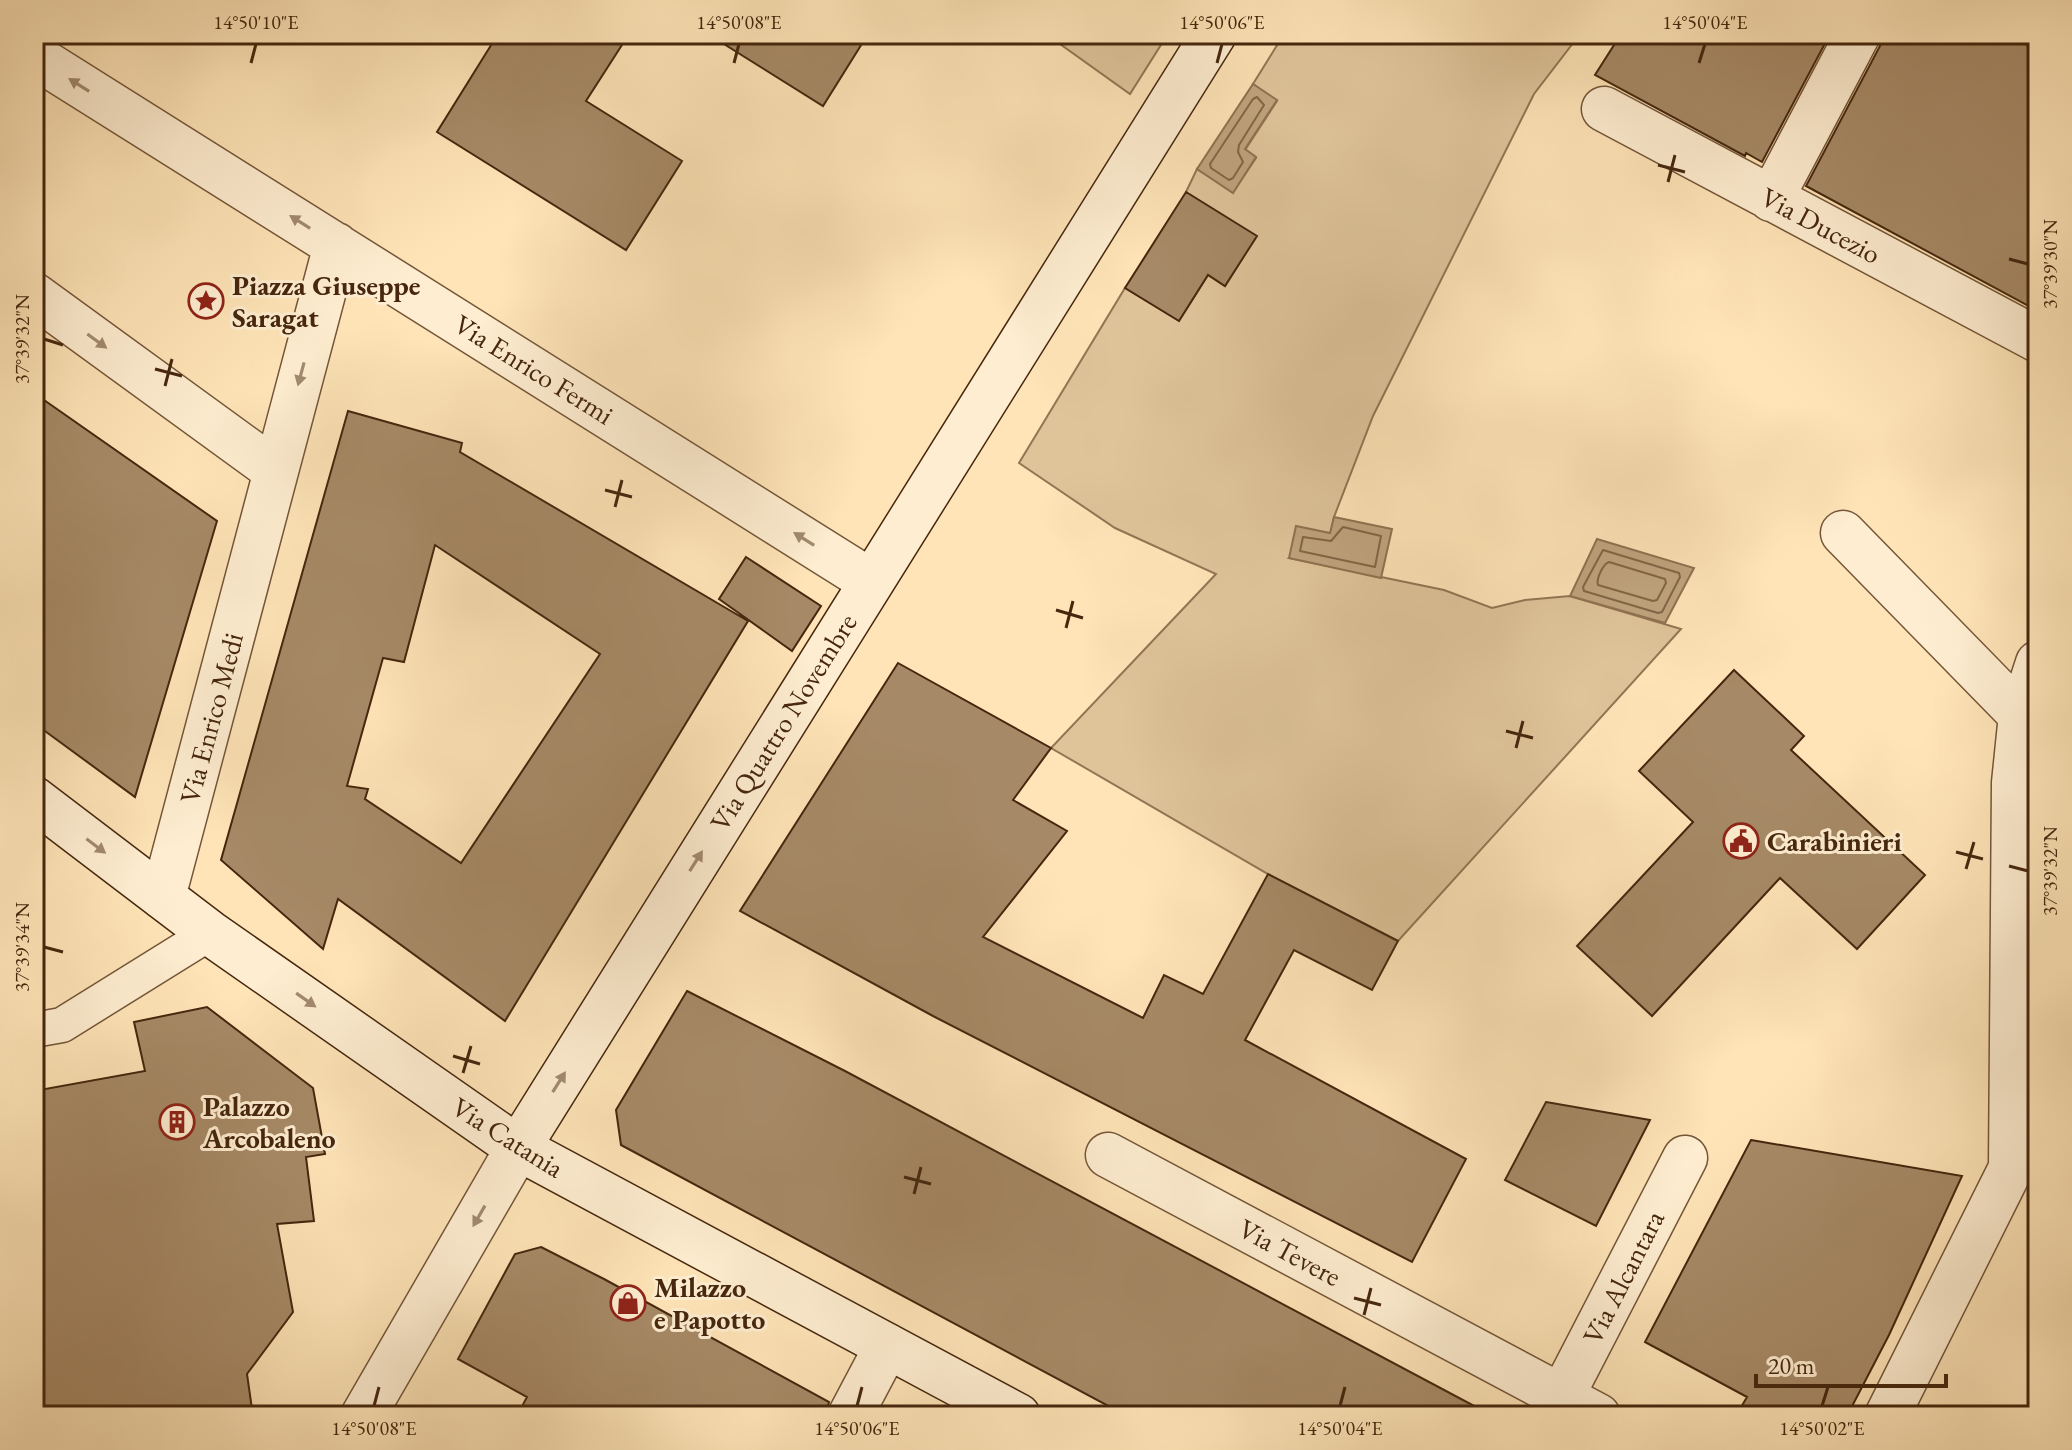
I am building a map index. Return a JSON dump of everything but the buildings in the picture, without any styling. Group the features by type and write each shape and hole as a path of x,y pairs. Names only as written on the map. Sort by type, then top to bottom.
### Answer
{"street":[{"name":"Via Quattro Novembre","path":"363,1416 518,1148 1214,34"},
{"path":"1771,199 1858,34"},
{"name":"Via Enrico Fermi","path":"35,59 870,581"},
{"name":"Via Ducezio","path":"1604,109 2038,340"},
{"name":"Via Enrico Medi","path":"163,897 336,245"},
{"path":"34,295 276,471"},
{"path":"1843,533 2021,715"},
{"path":"1887,1416 2011,1168 2014,783 2021,715 2038,663"},
{"name":"Via Catania","path":"34,799 210,933 518,1148 1018,1416"},
{"name":"Via Tevere","path":"1108,1155 1580,1406"},
{"name":"Via Alcantara","path":"1580,1406 1685,1158"},
{"path":"850,1416 887,1346"}],"lane":[{"path":"34,1030 62,1025 210,933"}],"shaded area":[{"path":"1046,34 1155,34 1164,40 1130,94"},
{"path":"1284,34 1580,34 1534,94 1373,416 1334,517 1331,533 1289,558 1444,590 1492,608 1525,600 1570,596 1681,629 1398,941 1268,874 1051,748 1216,574 1115,528 1019,463 1125,288 1179,321 1208,275 1225,286 1256,236 1186,192 1197,169 1233,192 1256,158 1245,150 1277,101 1253,84"}],"water":[{"path":"1253,84 1277,100 1245,149 1256,157 1233,193 1197,169"},
{"path":"1334,517 1392,529 1381,578 1289,558 1296,526 1330,533"},
{"path":"1597,539 1694,568 1665,623 1570,596"}],"place":[{"name":"Piazza Giuseppe Saragat","path":"206,301"},
{"name":"Carabinieri","path":"1741,841"},
{"name":"Palazzo Arcobaleno","path":"177,1122"},
{"name":"Milazzo e Papotto","path":"628,1303"}]}
